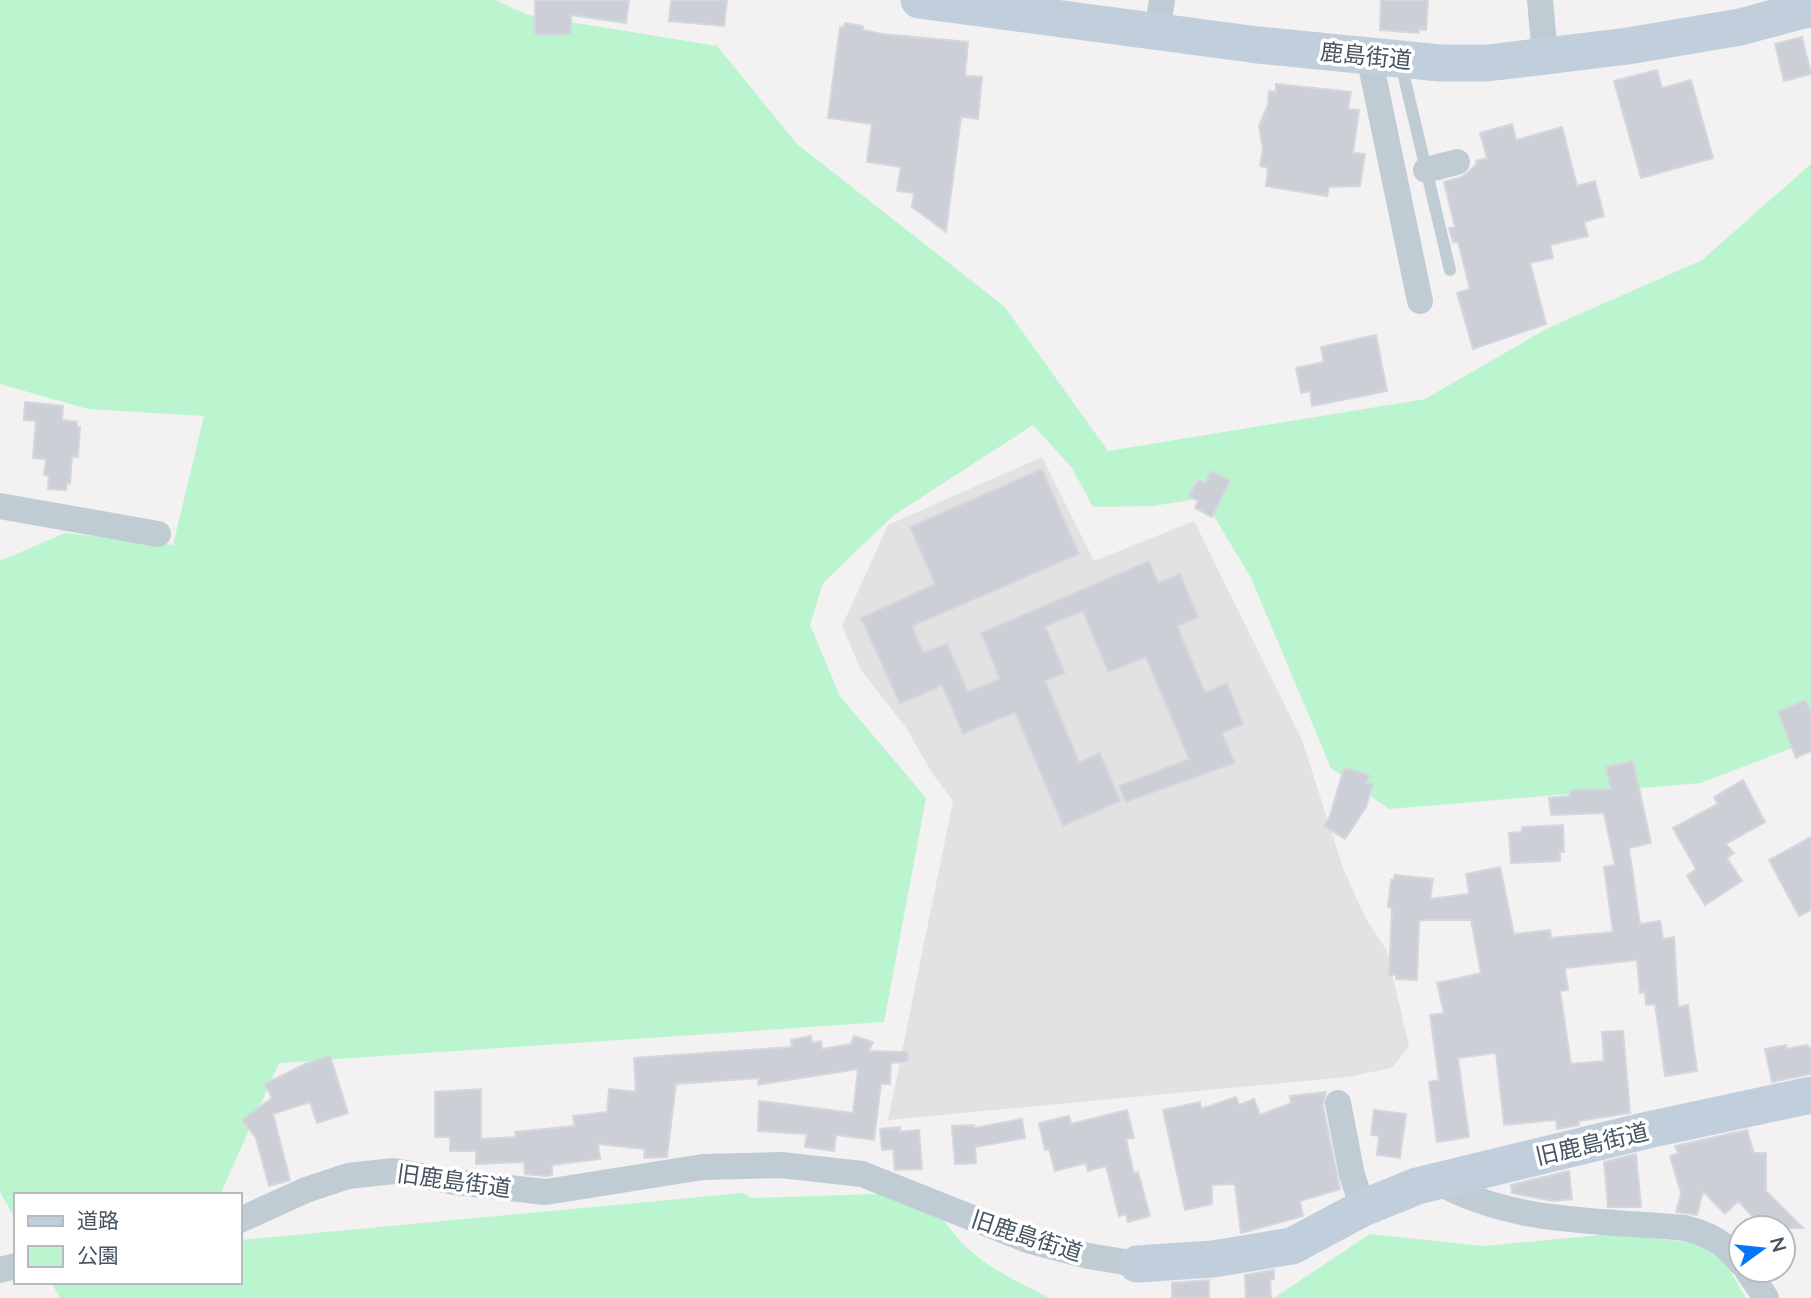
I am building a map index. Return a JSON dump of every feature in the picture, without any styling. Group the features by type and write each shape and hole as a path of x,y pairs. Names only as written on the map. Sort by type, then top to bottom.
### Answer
{"street":[{"name":"鹿島街道","path":"919,0 1160,15 1385,58 1487,62 1628,46 1740,27 1811,8"},
{"path":"1541,0 1545,55"},
{"path":"1385,58 1420,301"},
{"path":"1426,170 1465,162"},
{"path":"0,506 158,534"},
{"name":"旧鹿島街道","path":"242,1219 306,1190 338,1179 394,1171 455,1182 547,1192 704,1167 781,1165 862,1174 1030,1241 1088,1256 1136,1264 1213,1259 1292,1246 1363,1208 1436,1181 1647,1130 1811,1096"},
{"path":"1338,1103 1352,1175 1363,1208"},
{"path":"1436,1181 1468,1199 1540,1216 1685,1228 1716,1237 1727,1248"}],"lane":[{"path":"1385,58 1426,170 1450,270"}],"shaded area":[{"path":"1042,457 1094,561 1194,521 1302,740 1343,868 1365,917 1387,951 1409,1046 1392,1068 1347,1077 888,1120 953,801 932,773 907,729 861,670 842,626 888,525"}],"green space":[{"path":"0,0 495,0 528,15 717,46 797,144 1005,307 1108,451 1425,399 1548,328 1702,260 1811,164 1811,732 1794,747 1701,783 1389,809 1331,768 1251,578 1203,498 1153,506 1093,507 1072,468 1033,425 894,515 823,583 810,625 840,696 926,798 884,1022 279,1063 221,1193 14,1193 14,1216 0,1192 0,561 65,533 173,545 204,416 88,409 0,384"},
{"path":"743,1193 752,1198 877,1194 935,1207 959,1240 984,1262 1049,1298 60,1298 52,1284 242,1284 242,1240"},
{"path":"1370,1234 1483,1246 1611,1234 1715,1245 1727,1266 1727,1284 1738,1284 1746,1298 1274,1298"}],"building":[{"path":"535,0 629,0 626,23 571,15 571,34 535,34"},
{"path":"671,0 727,0 724,26 669,21"},
{"path":"1381,0 1428,0 1426,30 1419,29 1419,33 1380,30"},
{"path":"845,23 863,26 863,30 882,34 968,42 965,76 982,77 978,119 961,117 946,232 912,207 914,193 897,191 901,167 867,162 872,124 828,118 840,27 844,27"},
{"path":"1802,37 1811,74 1784,81 1775,44"},
{"path":"1657,70 1662,88 1691,80 1713,158 1641,178 1614,81"},
{"path":"1276,84 1351,92 1348,109 1359,110 1353,153 1365,154 1360,186 1329,187 1327,196 1266,186 1268,168 1260,166 1263,149 1259,126 1268,105 1269,91 1276,92"},
{"path":"1512,124 1516,140 1562,127 1577,186 1595,181 1604,216 1584,222 1588,236 1550,245 1553,258 1530,263 1546,324 1473,349 1457,293 1470,289 1458,242 1453,242 1449,228 1455,227 1444,182 1462,177 1477,164 1476,161 1487,158 1480,133"},
{"path":"1376,335 1387,391 1312,406 1310,391 1301,393 1296,368 1324,362 1321,347"},
{"path":"25,402 63,406 62,420 77,422 77,427 80,427 78,457 72,456 70,484 67,483 66,490 48,489 49,476 44,475 46,459 33,458 36,421 24,420"},
{"path":"1042,469 1079,554 912,626 923,653 947,644 968,692 1000,679 981,633 1149,561 1158,583 1180,574 1198,617 1177,626 1205,693 1227,683 1243,724 1222,733 1235,763 1126,802 1119,786 1189,759 1146,657 1108,672 1083,611 1045,626 1065,673 1045,681 1079,762 1100,753 1120,801 1063,826 1015,712 963,734 942,685 900,704 861,618 935,584 910,527"},
{"path":"1211,471 1230,481 1212,517 1195,508 1198,501 1189,496 1198,480 1205,484"},
{"path":"1805,700 1811,712 1811,751 1796,758 1778,712"},
{"path":"1633,761 1651,843 1629,848 1640,924 1660,921 1663,939 1674,937 1678,1007 1688,1005 1697,1071 1665,1076 1655,1004 1646,1005 1645,992 1640,993 1637,960 1565,968 1568,990 1560,991 1571,1064 1604,1061 1602,1032 1623,1031 1630,1113 1578,1121 1579,1125 1557,1129 1556,1120 1504,1125 1496,1053 1458,1058 1469,1137 1437,1142 1429,1082 1439,1080 1430,1015 1444,1013 1437,983 1481,973 1471,920 1426,920 1419,921 1417,980 1396,979 1396,975 1389,975 1392,908 1388,907 1391,880 1394,880 1395,875 1433,879 1430,899 1469,894 1466,874 1500,867 1514,934 1550,930 1551,938 1613,932 1604,867 1615,865 1604,813 1551,815 1549,798 1570,796 1570,790 1611,789 1606,767"},
{"path":"1344,768 1369,775 1366,783 1373,784 1366,807 1345,839 1324,826 1330,816"},
{"path":"1743,780 1765,822 1726,844 1734,853 1727,858 1742,881 1705,905 1687,876 1696,869 1673,828 1718,804 1714,797"},
{"path":"1563,825 1564,852 1560,852 1560,861 1511,863 1509,833 1522,832 1522,827"},
{"path":"1811,837 1811,910 1799,916 1769,860"},
{"path":"811,1036 812,1043 821,1041 822,1049 851,1044 854,1036 873,1042 869,1051 907,1052 908,1061 891,1063 890,1084 881,1084 874,1140 836,1135 834,1151 805,1147 807,1134 758,1131 759,1101 853,1113 858,1069 758,1085 759,1078 676,1084 667,1157 644,1158 645,1149 598,1144 600,1159 552,1165 552,1175 546,1176 525,1174 524,1162 476,1164 476,1151 450,1151 450,1137 435,1137 435,1092 481,1089 481,1139 516,1137 515,1132 575,1126 573,1116 607,1112 609,1089 636,1092 634,1058 792,1047 791,1040"},
{"path":"1786,1045 1787,1049 1807,1045 1811,1050 1811,1074 1772,1082 1765,1049"},
{"path":"330,1056 348,1113 317,1123 310,1102 273,1114 290,1180 269,1186 256,1138 242,1120 272,1098 265,1084 305,1064"},
{"path":"1326,1092 1323,1106 1340,1189 1300,1201 1303,1216 1241,1233 1235,1184 1212,1185 1212,1204 1185,1210 1163,1110 1200,1102 1201,1109 1236,1097 1239,1105 1254,1099 1260,1115 1291,1103 1290,1096"},
{"path":"1127,1110 1134,1138 1126,1139 1134,1174 1138,1172 1150,1216 1128,1222 1126,1214 1119,1216 1106,1166 1088,1171 1086,1163 1055,1171 1049,1149 1045,1150 1039,1123 1069,1116 1071,1124"},
{"path":"1374,1110 1406,1114 1400,1158 1377,1155 1379,1136 1371,1135"},
{"path":"1022,1119 1025,1138 975,1147 976,1163 955,1164 952,1126 974,1125 974,1128"},
{"path":"900,1127 900,1132 919,1130 922,1169 895,1170 893,1149 882,1150 880,1129"},
{"path":"1747,1130 1754,1153 1766,1153 1766,1191 1789,1214 1751,1214 1738,1201 1725,1214 1703,1191 1697,1215 1676,1212 1681,1193 1670,1156 1678,1153 1675,1146"},
{"path":"1636,1154 1641,1207 1608,1207 1604,1162"},
{"path":"1569,1171 1572,1199 1553,1201 1512,1193 1511,1185"},
{"path":"1274,1270 1274,1279 1270,1279 1271,1298 1246,1298 1245,1275"},
{"path":"1209,1280 1209,1298 1172,1298 1172,1283"}]}
